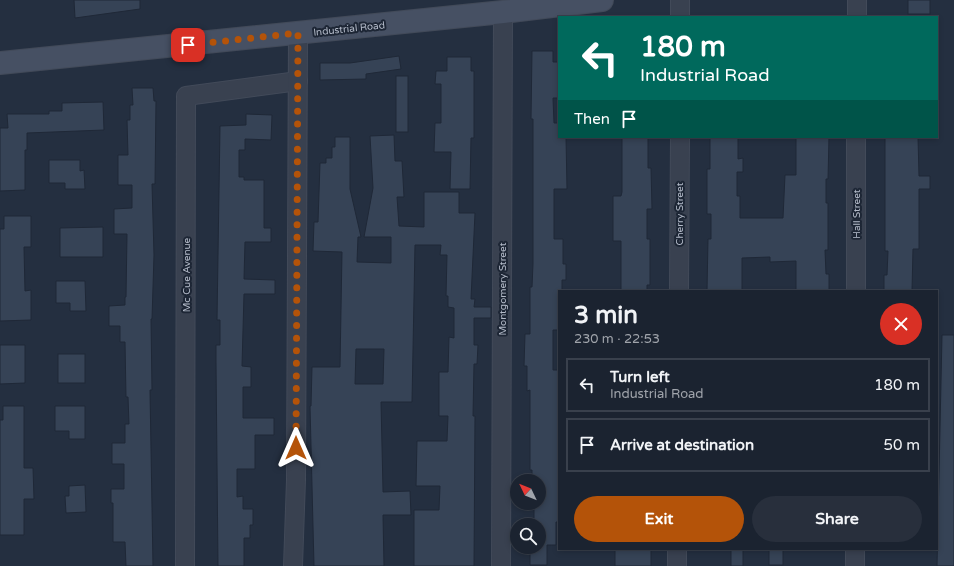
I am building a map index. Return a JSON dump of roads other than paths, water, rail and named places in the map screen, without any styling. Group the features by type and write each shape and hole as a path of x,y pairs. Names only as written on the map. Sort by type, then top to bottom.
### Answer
{"main road":[{"name":"Industrial Road","path":"0,63 503,12 529,4 602,0"}],"street":[{"path":"680,0 680,16"},
{"path":"856,16 857,0"},
{"name":"Montgomery Street","path":"501,566 503,12"},
{"path":"293,566 296,480 298,33"},
{"name":"Mc Cue Avenue","path":"185,566 186,96 298,81"},
{"name":"Cherry Street","path":"679,290 680,138"},
{"name":"Hall Street","path":"856,138 856,290"},
{"path":"677,550 677,566"},
{"path":"854,566 855,550"}]}
